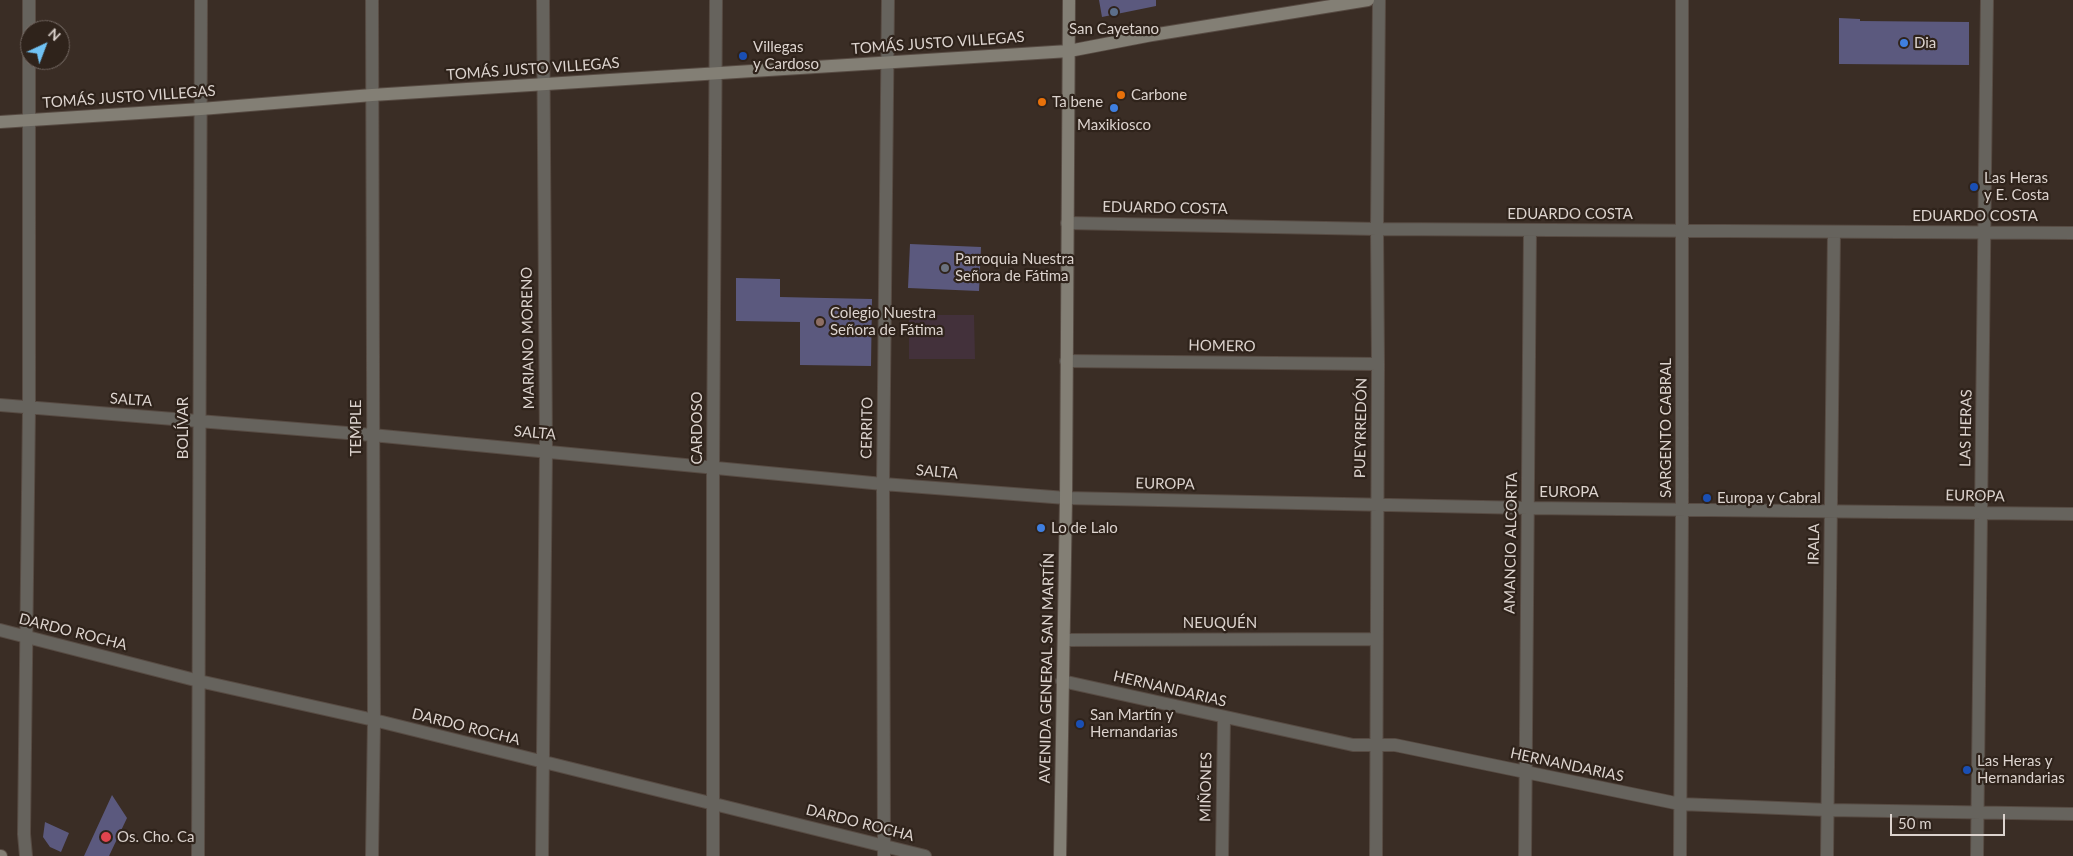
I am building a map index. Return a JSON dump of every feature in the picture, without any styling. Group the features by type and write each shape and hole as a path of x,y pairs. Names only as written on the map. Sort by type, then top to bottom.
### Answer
{"main road":[{"name":"AVENIDA GENERAL SAN MARTÍN","path":"1060,856 1066,498 1070,0"},
{"name":"TOMÁS JUSTO VILLEGAS","path":"0,122 201,109 372,95 1069,51 1152,35 1368,0"}],"street":[{"path":"26,856 24,834 29,408 28,120 30,0"},
{"name":"BOLÍVAR","path":"198,856 201,0"},
{"name":"TEMPLE","path":"372,0 374,720 372,856"},
{"name":"MARIANO MORENO","path":"542,0 546,450 542,856"},
{"name":"CARDOSO","path":"713,856 716,0"},
{"name":"CERRITO","path":"884,851 883,484 888,0"},
{"name":"PUEYRREDÓN","path":"1376,856 1377,229 1380,0"},
{"name":"SARGENTO CABRAL","path":"1680,856 1682,0"},
{"name":"LAS HERAS","path":"1977,856 1987,0"},
{"name":"EDUARDO COSTA","path":"1067,223 1377,229 2073,233"},
{"name":"AMANCIO ALCORTA","path":"1525,856 1530,230"},
{"name":"IRALA","path":"1827,856 1834,232"},
{"name":"HOMERO","path":"1066,361 1378,364"},
{"name":"SALTA","path":"0,405 546,450 883,484 1066,498"},
{"name":"EUROPA","path":"1066,498 1528,508 2073,514"},
{"name":"DARDO ROCHA","path":"0,630 199,681 374,720 714,805 884,851 925,856"},
{"name":"NEUQUÉN","path":"1064,640 1376,639"},
{"name":"HERNANDARIAS","path":"1062,681 1353,745 1395,746 1680,804 1828,810 2073,814"},
{"name":"MIÑONES","path":"1222,856 1224,718"}],"shaded area":[{"path":"909,315 974,315 975,359 909,359"}],"building":[{"name":"San Cayetano","path":"1099,0 1156,0 1156,6 1102,17"},
{"name":"Dia","path":"1839,18 1860,19 1860,21 1969,22 1969,65 1839,64"},
{"name":"Parroquia Nuestra Señora de Fátima","path":"910,244 981,247 979,291 908,288"},
{"name":"Colegio Nuestra Señora de Fátima","path":"736,278 780,279 780,297 872,299 871,366 800,365 800,322 736,321"},
{"name":"Os. Cho. Ca","path":"112,795 127,818 109,856 84,856"},
{"path":"45,822 69,833 61,852 50,847 43,837"}],"place":[{"name":"San Cayetano","path":"1114,12"},
{"name":"Dia","path":"1904,43"},
{"name":"Villegas y Cardoso","path":"743,56"},
{"name":"Carbone","path":"1121,95"},
{"name":"Ta bene","path":"1042,102"},
{"name":"Maxikiosco","path":"1114,108"},
{"name":"Las Heras y E. Costa","path":"1974,187"},
{"name":"Parroquia Nuestra Señora de Fátima","path":"945,268"},
{"name":"Colegio Nuestra Señora de Fátima","path":"820,322"},
{"name":"Europa y Cabral","path":"1707,498"},
{"name":"Lo de Lalo","path":"1041,528"},
{"name":"San Martín y Hernandarias","path":"1080,724"},
{"name":"Las Heras y Hernandarias","path":"1967,770"},
{"name":"Os. Cho. Ca","path":"106,837"}]}
